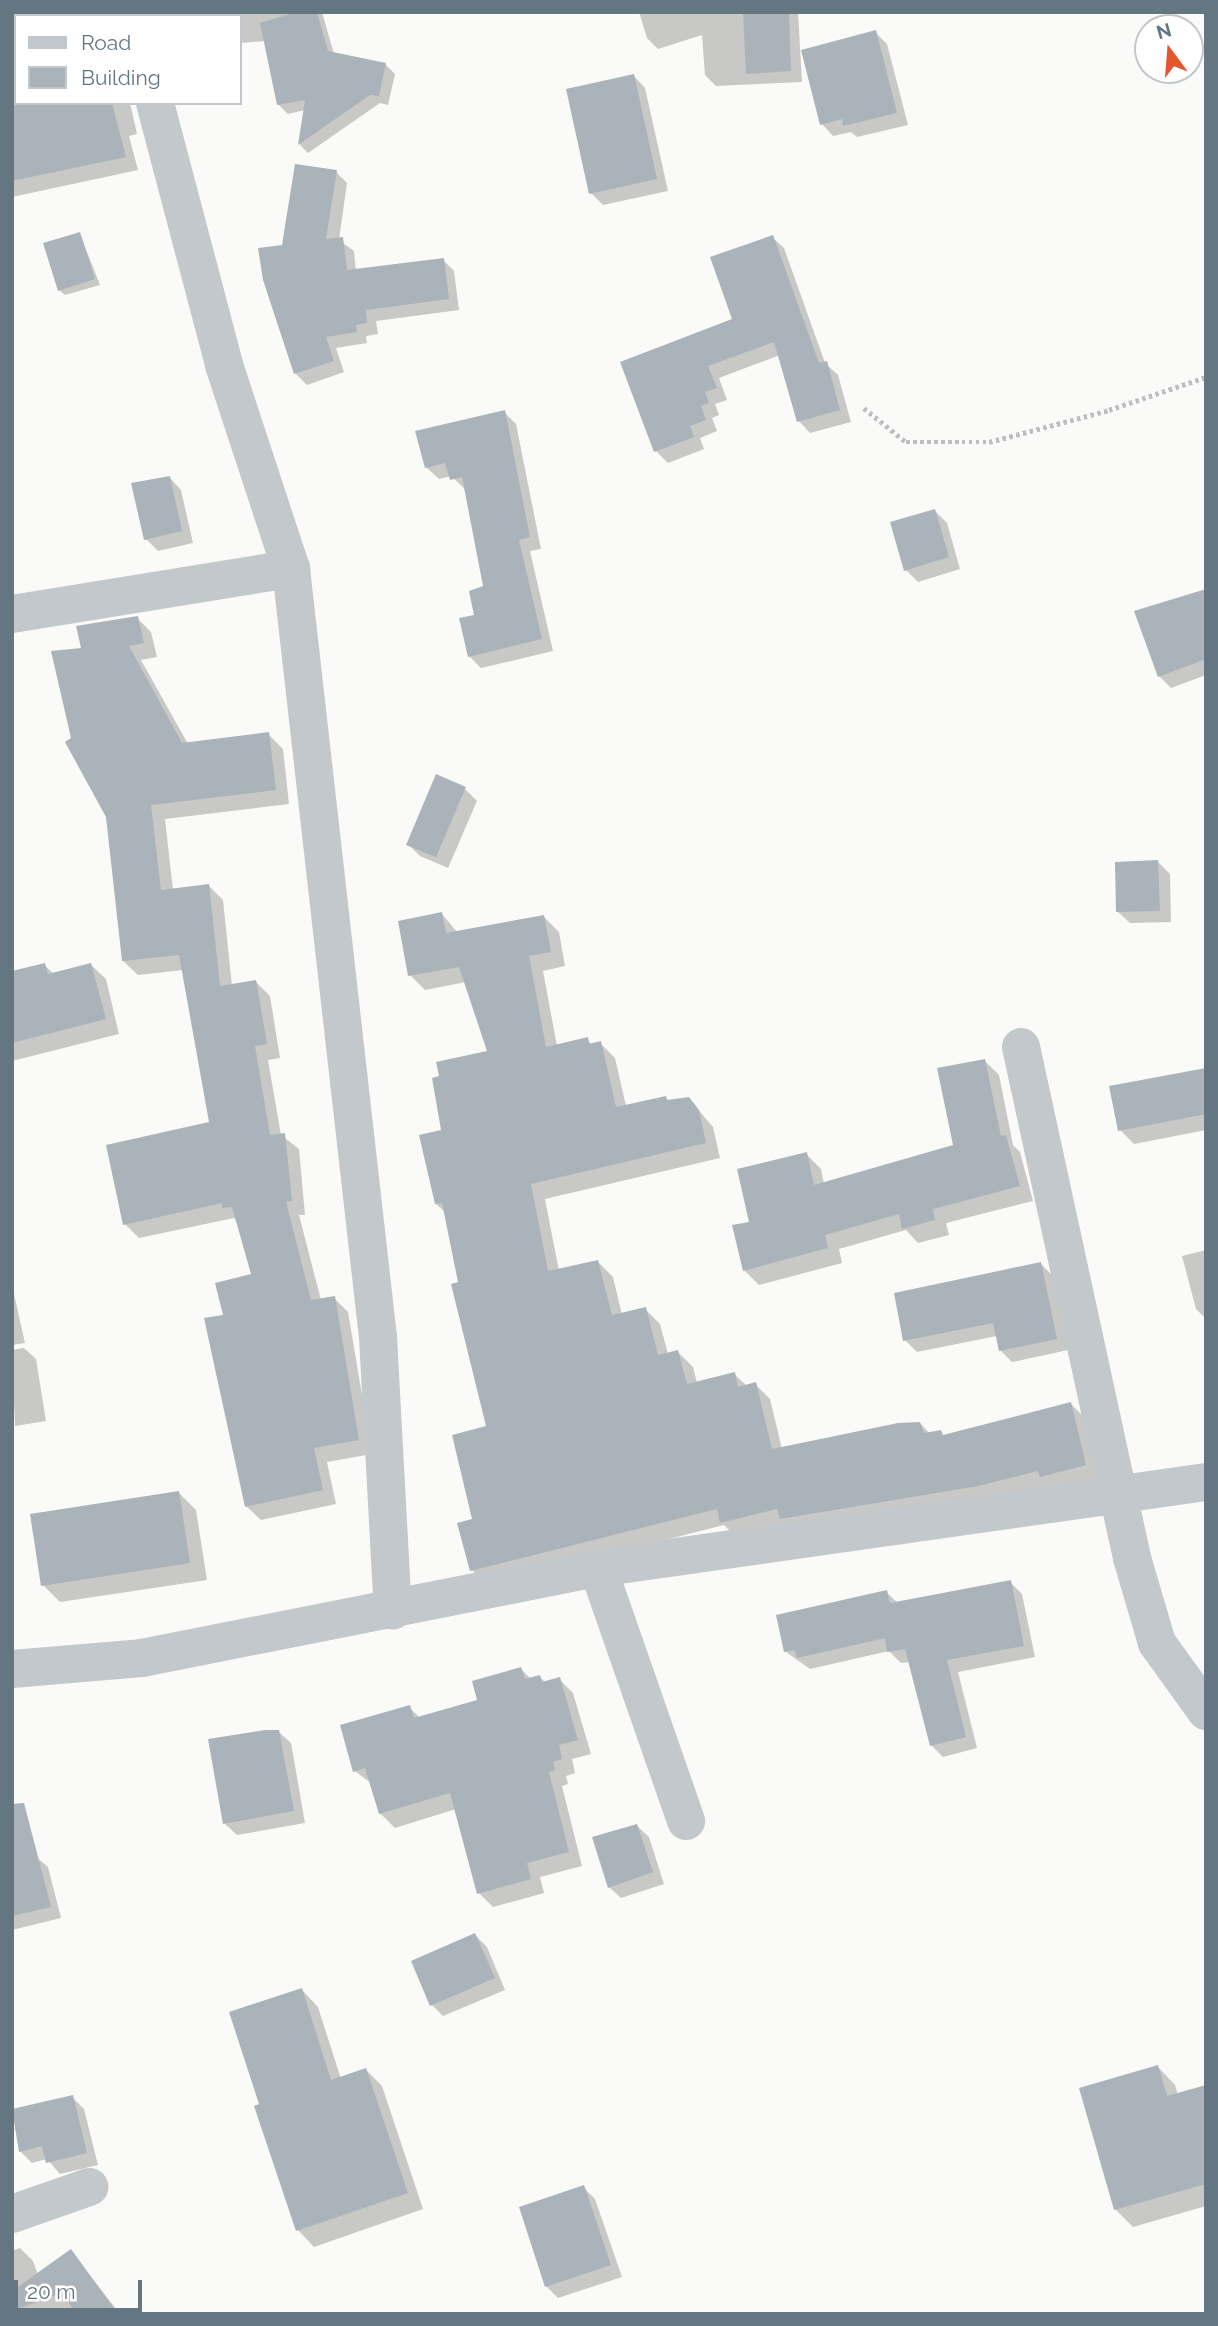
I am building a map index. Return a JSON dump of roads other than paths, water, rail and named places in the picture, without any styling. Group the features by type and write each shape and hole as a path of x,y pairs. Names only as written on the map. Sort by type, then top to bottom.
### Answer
{"street":[{"path":"156,105 224,365 291,569 378,1337 393,1611"},
{"path":"12,614 291,569"},
{"path":"1021,1047 1122,1496 1132,1559 1157,1643 1206,1711"},
{"path":"12,1669 142,1658 393,1611 598,1568 1206,1482"},
{"path":"598,1568 687,1821"},
{"path":"12,2214 89,2187"}]}
